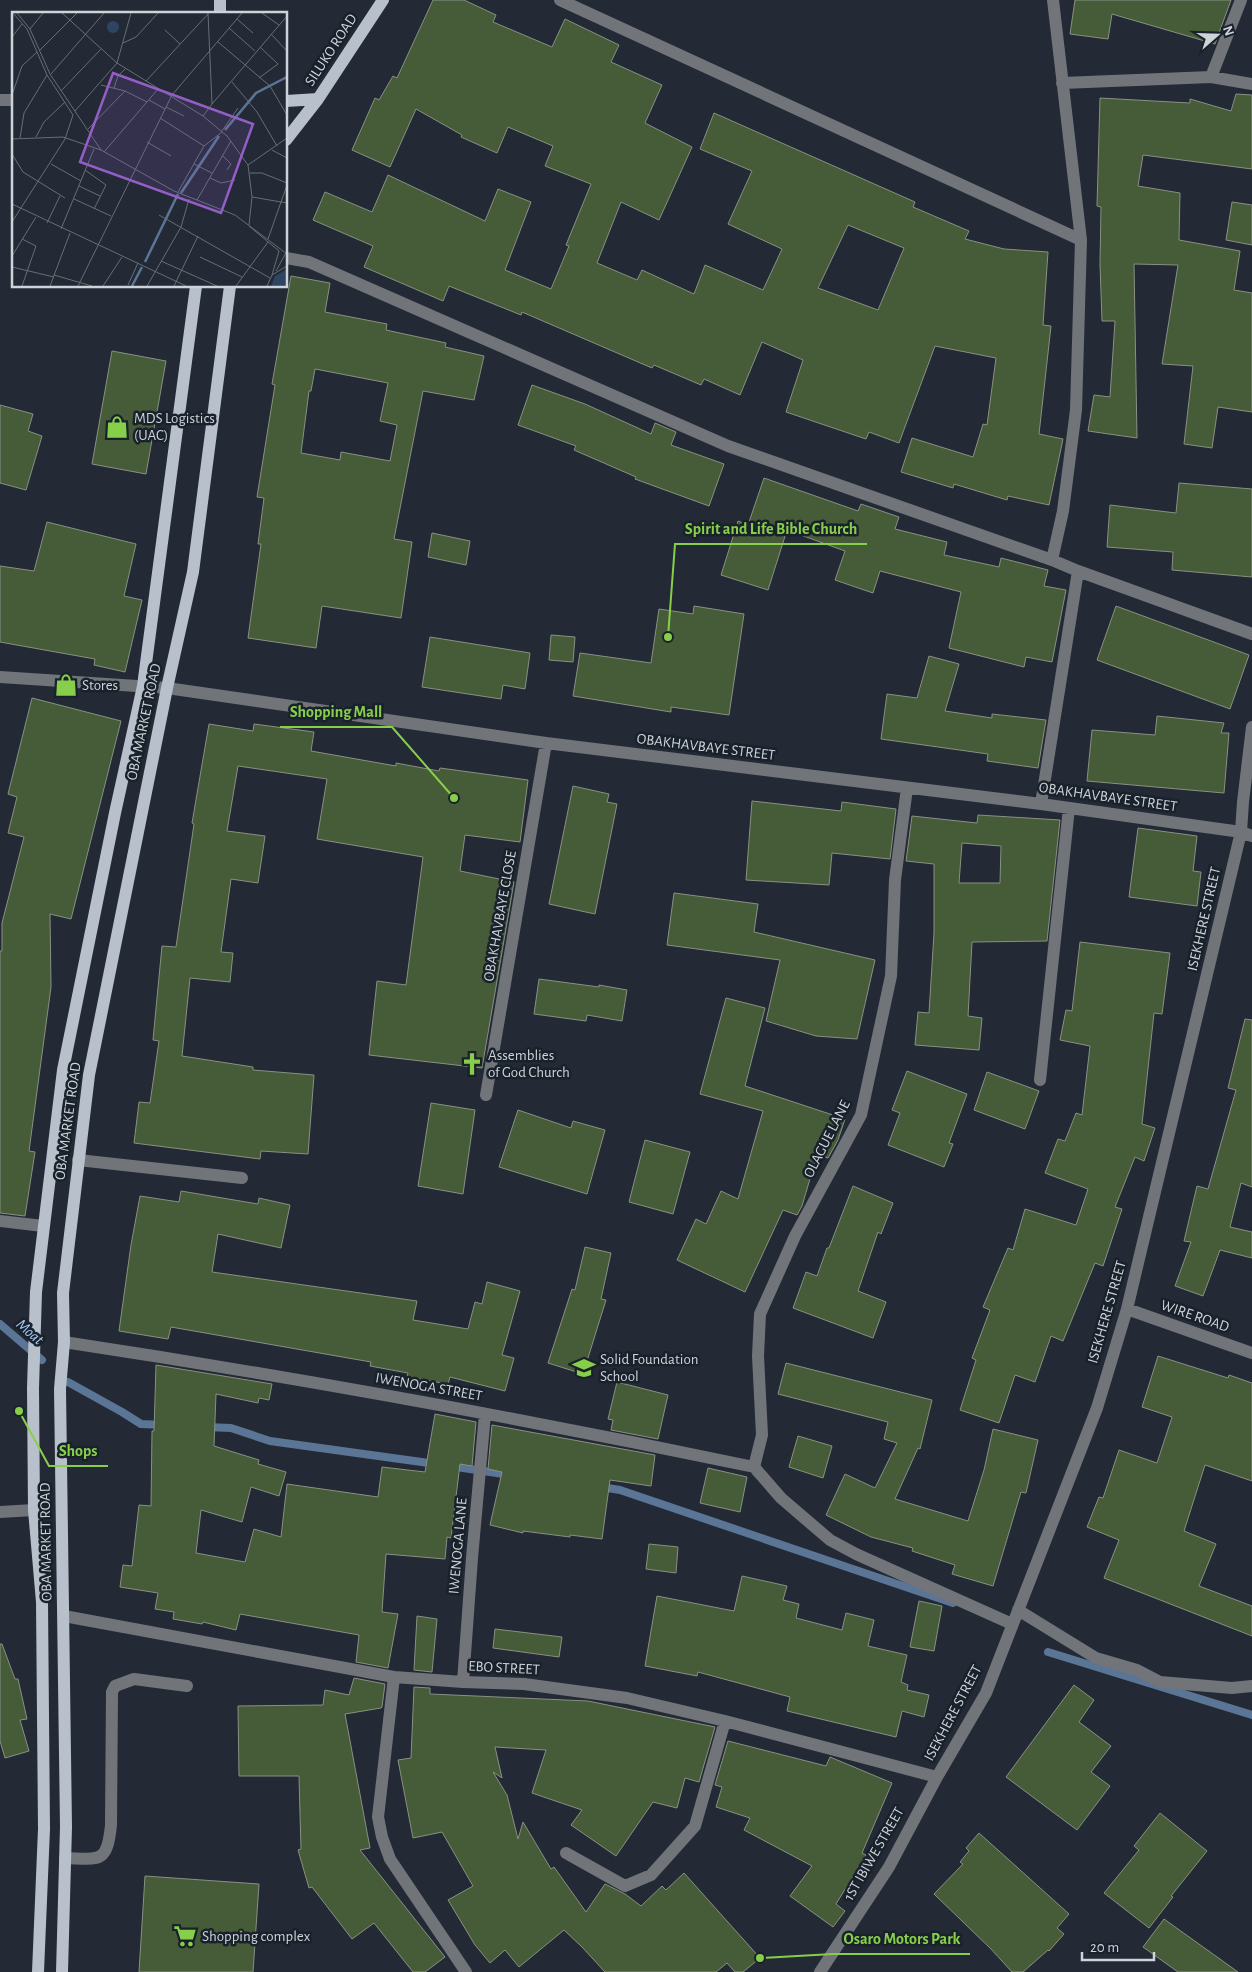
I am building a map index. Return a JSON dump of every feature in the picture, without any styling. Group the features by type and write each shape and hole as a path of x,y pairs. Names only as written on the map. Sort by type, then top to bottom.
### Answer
{"main road":[{"name":"SILUKO ROAD","path":"288,137 318,99 383,0"},
{"path":"288,100 318,99"},
{"name":"OBA MARKET ROAD","path":"38,1972 44,1829 42,1602 34,1510 33,1388 36,1292 63,1070 113,822 143,686 196,288"},
{"name":"OBA MARKET ROAD","path":"62,1972 65,1858 64,1616 60,1389 64,1342 63,1293 90,1075 167,688 193,572 230,288"}],"street":[{"path":"560,0 1081,240"},
{"path":"1052,560 1063,510 1076,410 1081,240 1053,0"},
{"path":"1211,77 1240,0"},
{"path":"1062,83 1211,77 1252,84"},
{"path":"288,258 310,262 728,446 1052,560 1252,634"},
{"path":"1041,804 1078,571"},
{"path":"0,677 143,686"},
{"name":"OBAKHAVBAYE STREET","path":"143,686 546,743 1041,804 1247,834"},
{"name":"ISEKHERE STREET","path":"937,1777 986,1693 1096,1408 1127,1309 1247,834 1247,803 1252,731"},
{"name":"OBAKHAVBAYE CLOSE","path":"486,1095 546,743"},
{"name":"OLAGUE LANE","path":"754,1467 762,1435 758,1356 760,1314 794,1236 861,1115 891,976 895,880 907,788"},
{"path":"1040,1080 1069,808"},
{"path":"78,1160 242,1178"},
{"path":"0,1221 43,1226"},
{"name":"WIRE ROAD","path":"1127,1309 1252,1353"},
{"name":"IWENOGA STREET","path":"64,1342 216,1365 486,1414 754,1467"},
{"name":"IWENOGA LANE","path":"463,1682 472,1558 486,1414"},
{"path":"754,1467 781,1498 830,1540 856,1554 1012,1624"},
{"path":"0,1512 34,1510"},
{"path":"1018,1610 1096,1658 1137,1670 1160,1682 1232,1688 1252,1686"},
{"name":"EBO STREET","path":"64,1616 394,1677 524,1684 627,1698 725,1721 937,1777"},
{"path":"394,1677 378,1817 382,1838 390,1858 466,1972"},
{"path":"65,1858 96,1859 104,1855 109,1844 111,1825 112,1692 115,1686 134,1679 186,1686"},
{"path":"566,1853 625,1886 650,1874 695,1826 725,1721"},
{"name":"1ST IBIWE STREET","path":"820,1972 889,1867 937,1777"}],"building":[{"path":"433,0 464,0 496,15 493,22 552,47 565,19 619,45 611,62 662,85 645,123 692,147 659,220 621,202 597,263 637,280 642,270 694,294 705,265 763,290 782,249 728,224 752,171 700,149 714,113 915,202 913,207 969,231 965,239 1004,249 1048,252 1043,325 1051,326 1039,434 1063,439 1049,505 1008,496 1007,500 954,484 953,488 901,472 912,438 973,457 983,424 987,425 996,358 935,346 899,443 869,432 866,439 786,412 803,360 762,342 740,395 704,379 701,385 654,365 652,368 522,312 521,315 449,286 443,301 364,267 373,246 313,220 325,192 372,212 388,175 485,221 498,189 531,202 505,270 551,289 569,246 566,245 591,184 545,166 553,146 508,127 497,153 461,137 462,135 416,109 390,167 352,150 375,98 379,100 393,76 397,78","holes":["848,225 904,248 878,310 818,288"]},
{"path":"1075,0 1231,0 1215,44 1112,14 1108,39 1070,34"},
{"path":"1236,94 1252,95 1252,169 1143,155 1138,186 1180,193 1179,240 1240,251 1234,290 1252,293 1252,412 1218,407 1212,448 1184,444 1193,366 1162,364 1178,265 1134,264 1137,438 1088,431 1094,395 1110,397 1115,321 1102,321 1101,207 1097,206 1100,98 1190,103 1190,99 1231,111"},
{"path":"1232,202 1252,205 1252,245 1226,240"},
{"path":"291,276 330,283 325,312 387,324 386,330 446,343 445,347 484,356 474,400 423,391 394,539 412,542 401,618 322,606 316,648 248,638 261,544 258,544 264,498 257,497 275,385 272,384","holes":["315,369 388,383 380,421 397,425 390,461 341,452 340,460 301,453 309,391 311,391"]},
{"path":"112,351 166,361 146,474 92,464"},
{"path":"532,385 585,404 651,434 655,423 676,432 671,445 724,464 709,506 635,479 636,477 574,450 576,446 518,425"},
{"path":"0,405 33,414 28,431 42,436 26,490 0,483"},
{"path":"764,478 858,511 861,504 899,517 895,529 947,542 944,555 999,567 1001,558 1048,570 1044,586 1066,590 1052,662 1026,657 1024,667 949,648 961,592 880,571 873,593 835,580 845,551 787,530 768,590 721,575 738,521 748,525"},
{"path":"1179,483 1252,489 1252,577 1172,570 1173,552 1107,547 1110,505 1176,513"},
{"path":"47,522 136,544 124,596 142,600 125,672 94,665 95,659 0,642 0,566 34,571"},
{"path":"432,533 470,541 466,565 428,557"},
{"path":"694,606 744,614 729,715 671,707 671,712 573,696 580,653 651,663 659,609 693,614"},
{"path":"1116,606 1249,655 1230,709 1097,660"},
{"path":"551,635 575,637 573,662 549,660"},
{"path":"430,637 530,653 525,689 503,685 501,699 422,687"},
{"path":"929,656 959,664 945,711 992,718 992,714 1046,720 1038,768 987,761 988,754 881,739 887,694 917,698"},
{"path":"32,698 121,721 71,919 50,914 51,987 29,1151 35,1152 25,1216 0,1213 0,951 2,951 2,923 24,837 8,833 17,797 8,794"},
{"path":"1157,716 1224,723 1221,733 1229,733 1224,793 1087,781 1092,730 1155,735"},
{"path":"209,724 253,731 254,724 314,732 311,751 396,766 396,763 439,771 440,768 528,780 520,842 465,835 460,871 514,882 482,1068 369,1055 377,981 406,985 423,857 317,839 327,779 238,766 227,831 265,836 258,883 231,879 221,952 233,953 230,982 190,978 182,1056 253,1067 253,1070 314,1075 308,1154 261,1151 260,1159 134,1143 139,1102 150,1103 159,1041 153,1040 162,946 176,947 194,824 192,823"},
{"path":"573,786 609,794 607,802 617,804 595,914 549,904"},
{"path":"752,801 841,811 842,802 896,809 890,859 832,853 829,885 746,880"},
{"path":"978,815 1060,820 1047,941 972,942 968,1016 982,1018 979,1050 915,1045 918,1012 929,1013 934,933 934,864 906,861 912,816 977,823","holes":["962,843 1001,846 1000,883 959,883"]},
{"path":"1138,828 1197,836 1193,871 1201,872 1197,906 1129,897"},
{"path":"674,893 758,904 754,932 875,960 857,1039 816,1036 766,1021 780,960 667,945"},
{"path":"1080,942 1170,953 1162,1014 1154,1013 1142,1124 1155,1128 1144,1161 1135,1157 1115,1207 1122,1209 1103,1266 1095,1263 1063,1341 1051,1336 1035,1382 1015,1375 999,1423 960,1410 976,1360 972,1358 990,1310 983,1307 1008,1248 1013,1250 1025,1209 1076,1225 1088,1189 1045,1173 1058,1139 1065,1141 1076,1113 1082,1115 1090,1046 1060,1040 1066,1010 1072,1011"},
{"path":"539,979 627,990 622,1021 587,1015 586,1021 534,1014"},
{"path":"726,998 765,1008 745,1086 845,1119 838,1140 828,1158 817,1155 802,1206 797,1215 783,1210 745,1292 677,1260 696,1219 706,1224 721,1191 738,1199 763,1111 700,1094"},
{"path":"1245,1019 1252,1020 1252,1187 1241,1183 1230,1227 1252,1232 1252,1258 1220,1250 1203,1296 1175,1286 1191,1242 1184,1241 1197,1186 1208,1189 1236,1090 1228,1088"},
{"path":"907,1071 967,1094 949,1143 953,1144 944,1167 888,1145 900,1113 892,1110"},
{"path":"987,1072 1039,1091 1025,1129 974,1110"},
{"path":"431,1103 475,1110 463,1194 418,1186"},
{"path":"518,1110 571,1128 573,1121 605,1130 587,1194 499,1167"},
{"path":"645,1140 690,1152 673,1214 629,1202"},
{"path":"853,1186 893,1203 881,1234 878,1232 858,1291 886,1302 873,1338 793,1308 806,1272 817,1276"},
{"path":"181,1191 258,1204 259,1198 290,1205 281,1248 218,1234 212,1272 417,1301 413,1320 468,1329 475,1302 482,1304 487,1282 520,1291 502,1355 514,1358 505,1391 450,1377 448,1384 407,1377 408,1373 370,1366 371,1362 171,1327 168,1339 119,1331 140,1196 179,1202"},
{"path":"585,1247 611,1253 601,1299 606,1300 583,1374 548,1363 572,1289 575,1290"},
{"path":"1158,1356 1228,1378 1229,1375 1252,1383 1252,1481 1205,1465 1184,1531 1216,1544 1199,1586 1252,1606 1252,1636 1104,1578 1119,1540 1087,1527 1099,1497 1103,1498 1119,1450 1157,1463 1172,1417 1142,1407"},
{"path":"786,1363 932,1400 920,1449 918,1448 895,1499 968,1521 984,1470 993,1429 1038,1440 1026,1493 1021,1492 993,1586 952,1574 955,1565 912,1551 913,1548 871,1537 826,1515 845,1474 875,1488 897,1443 884,1439 888,1422 778,1394"},
{"path":"156,1365 272,1384 269,1400 259,1398 258,1403 216,1394 214,1446 259,1460 258,1464 286,1472 279,1496 251,1487 242,1522 201,1510 196,1553 245,1562 254,1529 281,1537 287,1484 378,1497 382,1467 425,1472 435,1414 476,1422 472,1466 460,1464 451,1538 447,1537 445,1559 386,1554 382,1612 398,1614 388,1668 356,1662 359,1635 240,1614 236,1630 203,1622 202,1624 173,1619 174,1612 155,1609 158,1593 120,1587 123,1565 132,1566 139,1505 151,1506 152,1431 154,1431"},
{"path":"617,1382 668,1395 658,1439 611,1430 613,1420 608,1419"},
{"path":"492,1425 655,1455 651,1486 610,1480 602,1539 523,1531 523,1533 490,1525 502,1472 488,1469"},
{"path":"798,1436 832,1446 823,1478 789,1467"},
{"path":"708,1468 747,1477 740,1512 700,1503"},
{"path":"649,1544 678,1547 676,1573 646,1569"},
{"path":"742,1576 787,1586 783,1600 799,1604 796,1618 842,1630 846,1613 874,1620 868,1646 907,1655 901,1682 908,1685 907,1690 929,1695 924,1717 902,1711 896,1737 787,1711 790,1697 698,1672 697,1676 645,1666 657,1596 734,1611"},
{"path":"919,1601 942,1606 934,1651 910,1647"},
{"path":"417,1616 437,1619 432,1672 414,1670"},
{"path":"495,1629 562,1637 559,1657 493,1648"},
{"path":"0,1644 2,1644 15,1679 18,1679 27,1719 20,1720 29,1751 5,1758 0,1741"},
{"path":"354,1678 385,1684 381,1708 345,1714 370,1848 360,1850 445,1957 425,1972 413,1972 374,1923 352,1939 312,1887 309,1888 298,1850 301,1849 299,1776 239,1776 238,1706 323,1705 325,1690 349,1695"},
{"path":"1074,1685 1094,1700 1079,1722 1111,1746 1091,1772 1110,1786 1077,1830 1006,1777"},
{"path":"414,1687 430,1688 430,1694 588,1701 715,1727 699,1782 685,1778 677,1808 653,1802 616,1856 571,1825 582,1810 532,1793 546,1750 495,1747 502,1778 493,1772 507,1795 518,1839 523,1822 551,1869 554,1867 586,1912 605,1884 625,1894 641,1906 662,1886 666,1890 684,1873 760,1958 743,1972 735,1972 727,1963 716,1972 605,1972 564,1930 519,1967 505,1950 490,1963 475,1945 448,1900 473,1886 442,1832 413,1838 398,1760 411,1758"},
{"path":"728,1741 826,1766 830,1757 892,1783 862,1853 866,1855 836,1904 845,1911 833,1927 790,1896 812,1866 744,1830 750,1818 716,1807 722,1787 715,1785"},
{"path":"1160,1813 1207,1851 1171,1896 1173,1897 1149,1928 1104,1893 1139,1850 1134,1846"},
{"path":"979,1833 1069,1914 1057,1928 1064,1934 1049,1951 1023,1972 1012,1972 934,1894 963,1864 960,1862 969,1851 966,1848"},
{"path":"145,1876 259,1884 253,1972 139,1972"},
{"path":"1164,1919 1238,1972 1178,1972 1143,1947"}],"waterway":[{"name":"Moat","path":"0,1324 42,1360"},
{"path":"68,1382 141,1424 164,1425"},
{"path":"206,1427 231,1428 270,1441 436,1464"},
{"path":"450,1466 510,1475"},
{"path":"601,1487 620,1490 953,1603"},
{"path":"1048,1652 1252,1715"}],"place":[{"name":"MDS Logistics (UAC)","path":"117,427"},
{"name":"Spirit and Life Bible Church","path":"668,637"},
{"name":"Stores","path":"66,685"},
{"name":"Shopping Mall","path":"454,798"},
{"name":"Assemblies of God Church","path":"472,1064"},
{"name":"Solid Foundation School","path":"584,1368"},
{"name":"Shops","path":"19,1411"},
{"name":"Shopping complex","path":"185,1936"},
{"name":"Osaro Motors Park","path":"760,1958"}]}
